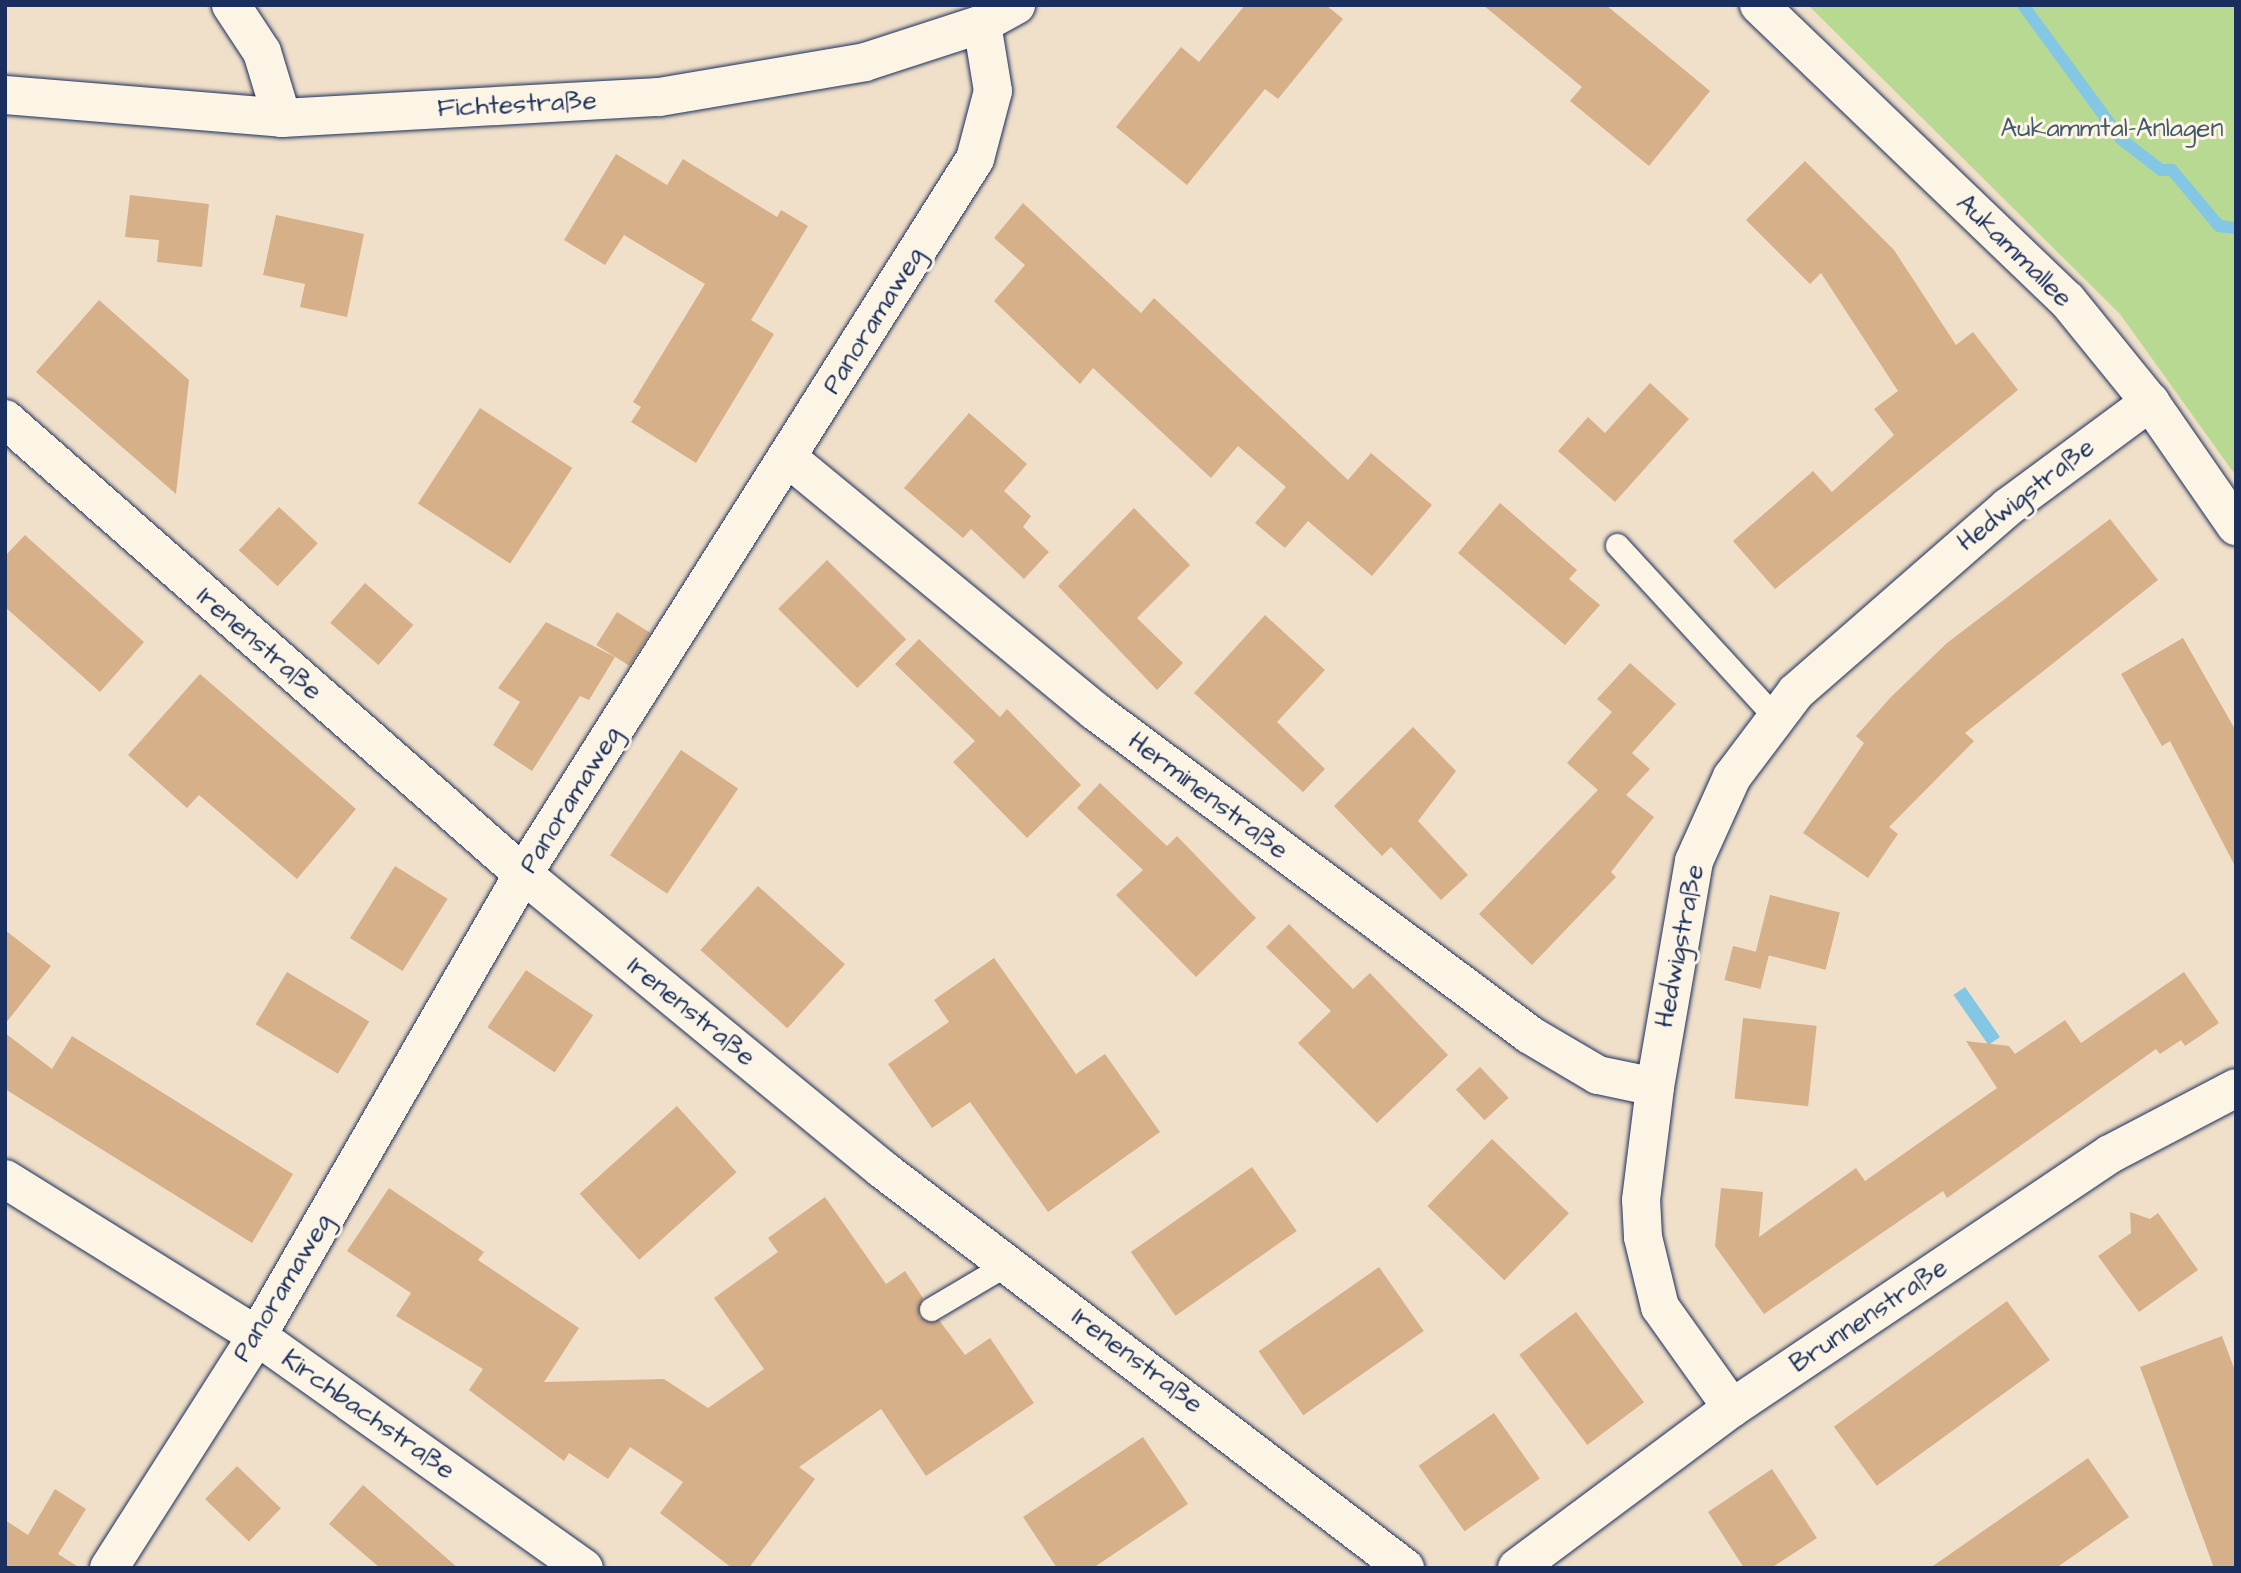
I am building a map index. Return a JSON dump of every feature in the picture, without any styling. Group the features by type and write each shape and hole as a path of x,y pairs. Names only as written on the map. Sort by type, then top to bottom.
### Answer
{"street":[{"path":"231,5 262,52 282,118"},
{"name":"Fichtestraße","path":"5,95 282,118 659,97 865,62 982,24 1016,5"},
{"name":"Aukammallee","path":"1759,5 2067,300 2150,402 2236,526"},
{"name":"Panoramaweg","path":"108,1568 257,1336 523,874 975,159 993,91 982,24"},
{"name":"Hedwigstraße","path":"1732,1408 1660,1307 1648,1271 1641,1200 1655,1087 1694,861 1732,777 1776,718 1850,639 2073,455 2150,402"},
{"name":"Irenenstraße","path":"5,419 523,874 1007,1264 1405,1568"},
{"name":"Herminenstraße","path":"788,458 1095,711 1530,1035 1598,1075 1655,1087"},
{"name":"Brunnenstraße","path":"1517,1568 1732,1408 2110,1154 2236,1088"},
{"name":"Kirchbachstraße","path":"5,1180 257,1336 584,1568"}],"lane":[{"path":"1617,545 1776,718"},
{"path":"931,1309 1007,1264"}],"green space":[{"name":"Aukammtal-Anlagen","path":"1808,5 2236,5 2236,476 2120,314"}],"water":[{"path":"1965,987 2000,1037 1989,1045 1954,995"}],"building":[{"path":"1245,5 1326,5 1343,19 1278,99 1265,89 1187,185 1116,127 1181,47 1199,62"},
{"path":"1483,5 1606,5 1710,91 1649,166 1570,101 1582,87"},
{"path":"616,154 667,185 683,159 777,217 781,210 808,226 751,320 774,334 696,463 631,422 641,407 633,402 705,284 624,235 605,265 564,240"},
{"path":"1805,161 1894,250 1956,345 1973,332 2018,390 1775,589 1733,541 1813,471 1832,492 1894,435 1874,409 1898,391 1821,273 1810,284 1746,220"},
{"path":"130,195 209,204 202,267 157,262 159,240 125,237"},
{"path":"1023,203 1141,313 1154,298 1348,480 1371,453 1432,505 1372,576 1308,521 1285,548 1255,523 1286,487 1238,446 1211,478 1093,368 1080,384 994,301 1025,265 994,238"},
{"path":"276,215 364,234 347,317 300,307 305,284 263,275"},
{"path":"99,300 189,380 176,494 36,372"},
{"path":"1650,383 1689,419 1615,502 1558,451 1588,417 1605,433"},
{"path":"480,408 572,468 510,564 418,504"},
{"path":"969,413 1027,464 1004,491 1031,516 1023,527 1049,552 1024,579 971,529 963,538 904,488"},
{"path":"1500,503 1577,570 1569,579 1600,605 1565,645 1458,553"},
{"path":"279,507 318,543 278,586 239,550"},
{"path":"1134,508 1190,565 1137,618 1183,663 1157,690 1058,586"},
{"path":"2110,519 2158,580 1965,733 1974,741 1889,827 1898,834 1868,878 1803,833 1864,743 1856,736 1891,697 1947,643"},
{"path":"25,535 144,642 100,692 5,607 5,556"},
{"path":"827,560 906,639 857,688 778,609"},
{"path":"365,583 413,625 379,665 330,623"},
{"path":"617,612 650,633 629,666 596,645"},
{"path":"1265,615 1325,670 1277,722 1325,769 1303,792 1194,693"},
{"path":"546,622 615,657 589,700 580,696 532,771 493,745 520,702 498,688"},
{"path":"2183,638 2236,731 2236,868 2170,741 2162,746 2121,674"},
{"path":"919,639 1000,717 1007,709 1081,785 1027,838 953,762 975,741 895,664"},
{"path":"1630,663 1676,704 1632,753 1650,769 1626,795 1654,817 1611,872 1616,877 1532,965 1479,914 1598,790 1567,763 1612,712 1597,699"},
{"path":"200,674 356,809 297,879 199,795 187,808 128,755"},
{"path":"1413,727 1456,771 1418,821 1468,875 1441,900 1391,847 1382,856 1334,806"},
{"path":"681,750 738,789 667,894 610,855"},
{"path":"1100,783 1167,846 1177,836 1256,918 1196,977 1116,895 1143,870 1077,808"},
{"path":"395,866 448,899 403,971 350,938"},
{"path":"758,886 845,964 787,1028 700,950"},
{"path":"1770,895 1840,912 1826,970 1756,952"},
{"path":"1289,924 1353,989 1370,973 1448,1055 1377,1123 1298,1043 1331,1011 1266,947"},
{"path":"5,930 51,966 5,1024"},
{"path":"1733,946 1769,955 1760,989 1725,980"},
{"path":"994,958 1076,1074 1105,1054 1160,1132 1048,1212 970,1102 932,1128 888,1064 949,1022 934,1000"},
{"path":"526,970 593,1015 555,1072 487,1027"},
{"path":"287,972 369,1021 338,1074 256,1024"},
{"path":"2184,972 2219,1023 2185,1046 2181,1040 2160,1054 2156,1049 1947,1198 1943,1191 1764,1314 1715,1246 1721,1188 1763,1192 1759,1237 1856,1168 1865,1181 1997,1088 1966,1041 2009,1046 2015,1054 2065,1020 2081,1043"},
{"path":"1743,1018 1817,1026 1808,1106 1735,1099"},
{"path":"5,1033 52,1069 72,1036 293,1174 252,1243 5,1089"},
{"path":"1480,1067 1509,1098 1485,1120 1456,1090"},
{"path":"677,1106 737,1172 639,1260 580,1194"},
{"path":"1492,1139 1569,1213 1504,1280 1427,1206"},
{"path":"1252,1167 1297,1231 1176,1316 1131,1252"},
{"path":"389,1188 484,1252 478,1260 579,1328 544,1382 664,1379 708,1408 764,1369 714,1298 778,1252 768,1238 825,1197 886,1284 905,1271 923,1298 919,1317 939,1320 965,1355 990,1338 1034,1403 926,1476 881,1409 799,1467 815,1479 749,1568 732,1568 660,1513 683,1482 630,1447 608,1479 569,1453 564,1461 469,1390 483,1369 396,1316 411,1293 347,1251"},
{"path":"2130,1212 2150,1219 2158,1213 2198,1270 2139,1312 2098,1256 2131,1233"},
{"path":"1379,1267 1424,1331 1303,1415 1259,1351"},
{"path":"2007,1301 2050,1360 1877,1486 1834,1427"},
{"path":"1576,1312 1644,1402 1587,1445 1519,1355"},
{"path":"2222,1336 2236,1373 2236,1568 2214,1568 2140,1367"},
{"path":"1494,1413 1540,1479 1465,1531 1419,1466"},
{"path":"1143,1437 1188,1504 1093,1568 1057,1568 1023,1517"},
{"path":"2088,1458 2129,1517 2056,1568 1930,1568"},
{"path":"237,1466 281,1508 249,1541 205,1499"},
{"path":"1772,1469 1817,1538 1771,1568 1744,1568 1708,1512"},
{"path":"363,1485 458,1568 380,1568 329,1524"},
{"path":"55,1489 86,1509 58,1554 80,1568 5,1568 5,1520 28,1535"}],"waterway":[{"path":"2023,5 2121,139 2161,170 2172,170 2219,226 2236,228"}]}
